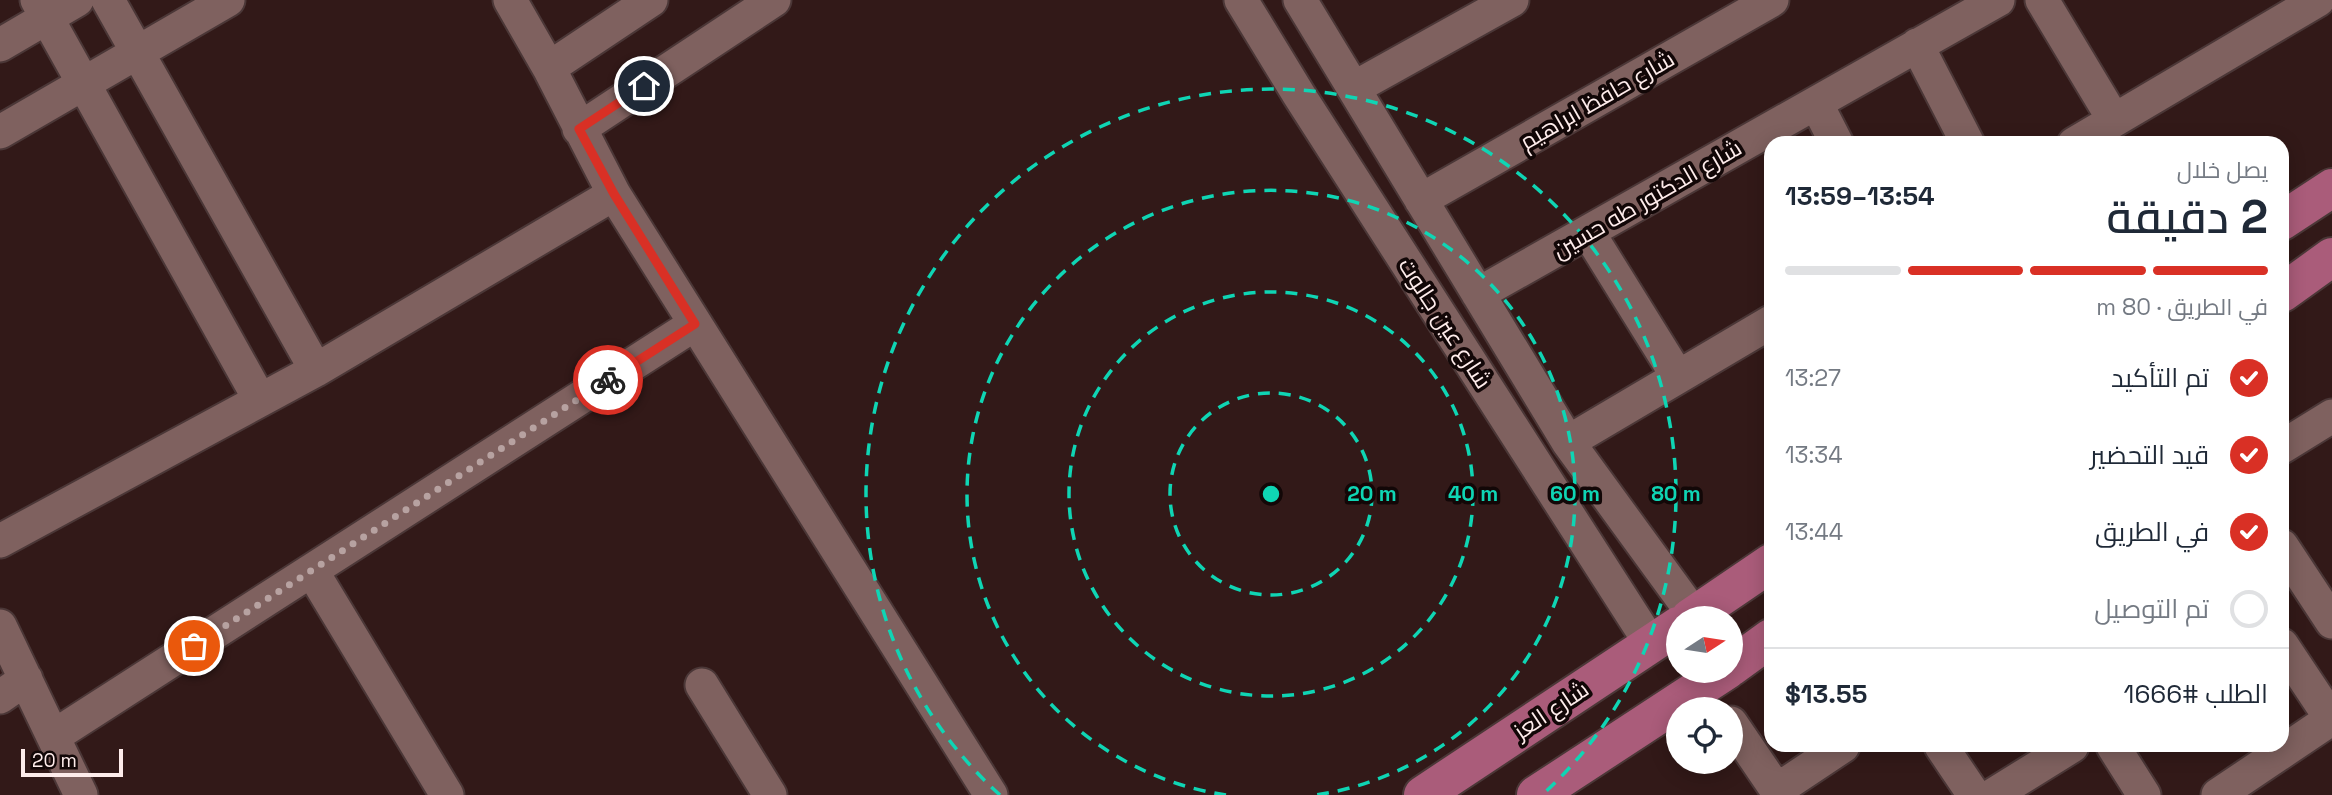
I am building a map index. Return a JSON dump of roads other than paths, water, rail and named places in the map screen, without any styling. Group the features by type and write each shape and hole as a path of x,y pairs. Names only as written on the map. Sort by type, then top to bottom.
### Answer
{"main road":[{"path":"2289,216 2332,187"},
{"path":"2289,289 2327,270"},
{"name":"شارع العز","path":"1706,606 1764,568"},
{"name":"شارع العز","path":"1423,795 1666,633"},
{"path":"1743,663 1764,644"},
{"path":"1536,795 1721,683"}],"street":[{"path":"0,45 42,9 78,0"},
{"path":"108,0 316,370"},
{"path":"0,132 228,0"},
{"path":"510,0 549,68 614,194 991,795"},
{"path":"549,68 651,0"},
{"path":"579,129 774,0"},
{"name":"شارع عين جالوت","path":"1241,0 1298,95 1666,608"},
{"path":"1354,88 1511,0"},
{"name":"شارع حافظ ابراهيم","path":"1421,200 1772,0"},
{"path":"2042,0 2114,120"},
{"path":"2087,136 2318,0"},
{"name":"شارع عين جالوت","path":"1304,1 1667,606"},
{"name":"شارع الدكتور طه حسين","path":"1479,295 1917,46 1981,4"},
{"path":"42,9 260,400"},
{"path":"1917,46 1964,136"},
{"path":"1816,103 1833,136"},
{"path":"0,541 316,370 614,194"},
{"path":"1588,232 1678,377"},
{"path":"54,736 695,324"},
{"path":"1568,442 1764,326"},
{"path":"2289,443 2332,415"},
{"path":"2289,552 2321,582 2332,622"},
{"path":"312,571 447,795"},
{"path":"0,626 13,688 54,736 81,795"},
{"path":"2289,656 2332,720 2289,748"},
{"path":"702,685 770,795"},
{"path":"1743,740 1779,792 1835,752"},
{"path":"1945,752 1974,795"},
{"path":"1993,795 2062,752"},
{"path":"2117,752 2144,795"},
{"path":"2218,795 2283,752"}]}
